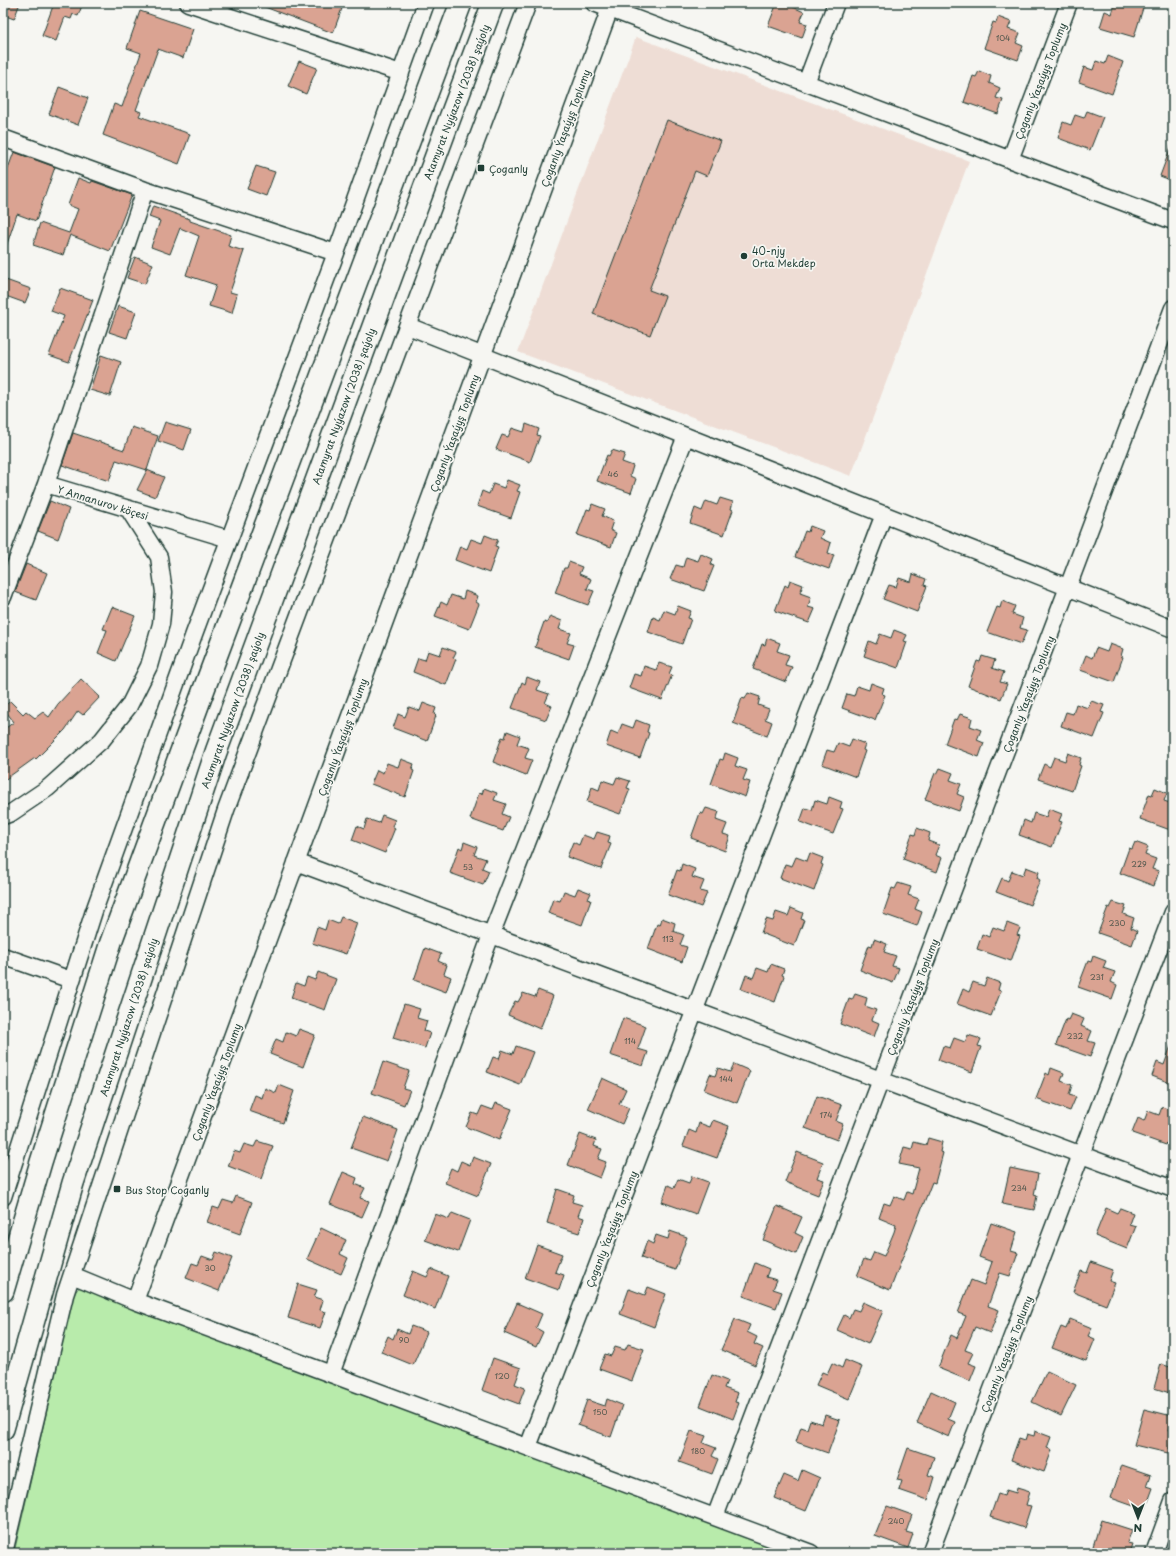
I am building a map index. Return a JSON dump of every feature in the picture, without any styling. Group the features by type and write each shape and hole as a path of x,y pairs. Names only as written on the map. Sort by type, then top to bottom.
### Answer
{"main road":[{"path":"3,1290 41,1162 111,942 204,689 461,3"},
{"name":"Atamyrat Nyýazow (2038) şaýoly","path":"3,1428 73,1183 216,752 493,3"}],"street":[{"path":"188,3 215,8 401,73"},
{"path":"3,1197 71,980 100,896 229,539 336,253 426,3"},
{"path":"4,1553 65,1295 226,810 528,3"},
{"path":"594,3 610,6 806,83 1173,221"},
{"path":"806,83 836,3"},
{"name":"Çoganly Ýaşaýyş Toplumy","path":"1010,160 1069,3"},
{"name":"Çoganly Ýaşaýyş Toplumy","path":"135,1301 610,6"},
{"path":"4,140 145,190 336,253"},
{"path":"46,484 145,190"},
{"name":"Çoganly Ýaşaýyş Toplumy","path":"715,1517 1173,308"},
{"path":"408,326 1173,629"},
{"path":"331,1374 491,935 686,436"},
{"name":"Y Annanurov köçesi","path":"3,597 46,484 229,539"},
{"path":"3,816 11,813 48,788 102,740 129,706 149,666 161,624 164,592 159,557 129,510"},
{"name":"Çoganly Ýaşaýyş Toplumy","path":"528,1447 884,514"},
{"path":"296,862 1173,1189"},
{"name":"Çoganly Ýaşaýyş Toplumy","path":"930,1553 1173,912"},
{"path":"3,956 71,980"},
{"path":"72,1275 135,1301 811,1553"},
{"path":"1154,1553 1173,1501"}],"shaded area":[{"name":"40-njy Orta Mekdep","path":"636,37 969,161 851,476 518,352"}],"green space":[{"path":"80,1287 797,1553 14,1553 72,1301 74,1294"}],"building":[{"path":"6,3 20,3 14,19 3,15"},
{"path":"47,3 83,3 78,16 73,14 71,19 65,17 56,41 42,36 53,6"},
{"path":"257,3 344,3 333,33"},
{"path":"777,3 795,3 793,7 804,12 800,22 807,24 802,38 768,26"},
{"path":"1127,3 1138,3 1144,5 1134,37 1100,27 1105,11 1112,14 1115,4 1125,7"},
{"path":"140,11 193,29 183,58 158,49 136,110 141,112 139,116 190,134 179,164 103,135 114,104 122,107 141,53 127,48"},
{"path":"998,17 1011,22 1008,29 1020,33 1016,43 1023,46 1018,60 984,48 993,22 996,23"},
{"path":"1108,56 1123,62 1112,94 1079,82 1084,67 1093,70 1096,61 1105,64"},
{"path":"299,61 317,68 306,94 288,86"},
{"path":"979,71 991,76 989,83 1000,88 996,98 1003,100 998,114 964,102 973,76 976,77"},
{"path":"59,87 88,98 78,125 49,114"},
{"path":"1087,111 1103,117 1090,150 1058,138 1063,122 1071,125 1075,115 1084,118"},
{"path":"667,120 721,141 707,176 695,171 649,290 665,296 650,335 593,314"},
{"path":"1173,144 1173,181 1160,176"},
{"path":"14,152 55,167 36,221 17,214 5,250 3,250 3,182"},
{"path":"256,166 275,172 266,196 247,189"},
{"path":"78,178 91,183 92,181 132,195 110,251 70,235 63,255 33,245 40,223 69,233 78,209 68,205"},
{"path":"153,206 231,235 228,246 244,251 230,292 237,294 232,313 209,306 216,285 186,275 199,236 180,228 170,254 151,247 160,221 149,217"},
{"path":"135,257 153,264 145,284 127,278"},
{"path":"3,279 31,289 25,303 3,295"},
{"path":"60,288 93,300 69,362 49,355 64,316 51,311"},
{"path":"118,306 136,312 127,338 109,332"},
{"path":"101,355 121,362 110,396 90,390"},
{"path":"165,422 191,430 184,450 158,441"},
{"path":"526,424 539,429 537,435 540,436 530,462 496,449 502,435 508,437 512,428 524,432"},
{"path":"132,427 158,436 147,470 116,460 109,481 62,465 73,433 124,450"},
{"path":"612,450 625,454 622,462 633,466 630,476 636,479 631,493 597,481 607,455 609,456"},
{"path":"147,470 164,477 155,497 137,490"},
{"path":"507,480 520,485 517,491 520,492 511,518 477,506 482,491 489,494 493,484 504,488"},
{"path":"720,498 733,502 731,509 733,510 724,535 690,523 695,508 702,511 706,501 717,505"},
{"path":"50,501 69,509 58,539 38,531"},
{"path":"592,504 605,509 602,516 613,521 610,530 616,533 611,547 577,535 587,509 590,510"},
{"path":"810,526 823,531 820,538 831,543 828,553 834,555 829,569 795,557 805,531 808,532"},
{"path":"485,535 498,540 495,546 498,547 489,573 455,560 460,546 467,549 471,539 482,543"},
{"path":"701,554 713,559 711,565 714,566 704,591 670,579 676,565 683,567 686,557 698,561"},
{"path":"569,562 582,567 579,574 591,579 587,589 594,591 588,605 555,593 564,568 567,568"},
{"path":"26,564 47,573 36,600 15,592"},
{"path":"913,574 926,579 924,585 927,586 917,612 883,599 889,585 896,587 899,578 911,582"},
{"path":"790,580 803,585 800,593 811,597 808,607 815,609 809,623 775,611 785,585 788,587"},
{"path":"465,591 478,596 476,602 479,604 469,629 435,616 441,602 447,605 451,595 463,599"},
{"path":"1002,601 1015,606 1012,614 1023,618 1020,628 1027,630 1021,644 987,632 997,607 1000,608"},
{"path":"678,606 691,611 688,618 691,619 682,644 648,632 653,617 660,620 664,610 675,614"},
{"path":"112,607 135,616 116,661 98,653 107,630 103,629"},
{"path":"550,616 562,621 559,629 571,633 567,643 574,645 569,659 535,647 544,622 547,623"},
{"path":"894,630 907,635 904,641 907,642 898,668 864,656 869,641 876,644 880,634 891,638"},
{"path":"767,638 780,643 777,651 789,655 785,665 792,667 786,682 753,669 762,644 765,645"},
{"path":"1110,644 1123,649 1121,656 1123,657 1114,682 1080,670 1086,655 1092,658 1096,648 1107,652"},
{"path":"443,647 456,652 453,658 456,659 446,685 413,672 418,658 425,660 428,651 440,655"},
{"path":"982,656 995,660 992,668 1004,672 1000,682 1007,684 1001,699 968,686 977,661 980,662"},
{"path":"659,663 672,667 669,674 672,675 662,700 629,688 634,674 641,676 644,666 656,670"},
{"path":"527,677 540,682 537,690 549,694 545,703 552,706 546,720 512,708 522,682 525,684"},
{"path":"81,679 100,697 83,715 78,711 65,730 36,759 35,758 3,781 3,730 14,722 3,708 10,701 23,714 26,711 35,718 43,712 49,717 58,704"},
{"path":"871,683 884,688 882,694 885,695 875,720 842,708 847,694 854,696 857,686 869,690"},
{"path":"748,693 760,697 758,705 769,709 765,719 772,722 767,736 733,723 742,698 745,699"},
{"path":"1091,701 1104,705 1101,712 1104,713 1094,738 1061,726 1066,712 1073,714 1076,704 1088,708"},
{"path":"423,703 436,708 434,714 436,716 427,741 393,728 398,714 405,717 409,707 420,711"},
{"path":"960,714 972,718 970,726 981,730 977,740 984,743 979,757 945,744 954,719 957,720"},
{"path":"636,720 649,725 647,732 649,733 640,758 606,746 611,731 618,734 622,724 633,728"},
{"path":"507,731 520,736 517,744 529,748 525,758 532,760 526,775 493,762 502,737 505,738"},
{"path":"852,739 865,744 863,750 865,751 856,777 822,764 827,750 834,752 838,743 849,747"},
{"path":"725,753 738,758 735,766 747,770 743,780 750,782 745,797 711,784 720,759 723,760"},
{"path":"1068,753 1081,758 1079,765 1081,766 1072,791 1038,779 1044,764 1050,767 1054,757 1065,761"},
{"path":"401,759 414,764 412,770 414,771 405,797 371,784 377,770 383,773 387,763 398,767"},
{"path":"940,768 953,773 950,780 961,784 957,794 964,797 959,811 925,799 935,773 937,774"},
{"path":"617,777 630,781 627,788 630,789 620,814 587,802 592,787 599,790 602,780 614,784"},
{"path":"484,788 497,793 494,800 506,804 502,814 509,817 503,831 470,819 479,793 482,794"},
{"path":"1155,788 1167,793 1164,801 1173,804 1173,831 1140,819 1149,794 1152,795"},
{"path":"829,797 842,802 840,808 843,809 833,834 800,822 805,808 812,810 815,800 827,804"},
{"path":"706,808 719,812 716,820 727,824 723,834 730,836 725,851 691,838 700,813 703,814"},
{"path":"1049,809 1062,814 1059,821 1062,822 1052,847 1019,835 1024,820 1031,823 1034,813 1046,817"},
{"path":"382,815 395,820 392,826 395,828 385,853 352,840 357,826 364,829 367,819 379,823"},
{"path":"917,828 930,833 928,841 939,845 935,855 942,858 937,872 903,859 912,834 915,835"},
{"path":"597,832 610,836 608,843 611,844 601,869 567,857 573,842 579,845 583,835 594,839"},
{"path":"464,842 477,847 474,855 486,859 482,868 489,871 483,885 450,873 459,847 462,849"},
{"path":"1135,842 1148,847 1145,855 1156,859 1152,869 1159,871 1154,886 1120,873 1129,848 1132,849"},
{"path":"810,853 823,858 821,864 823,865 814,891 780,878 785,864 792,866 796,857 807,861"},
{"path":"682,864 695,869 692,877 704,881 700,891 707,893 701,907 668,895 677,870 680,871"},
{"path":"1026,867 1039,872 1037,878 1040,880 1030,905 996,892 1002,878 1008,881 1012,871 1023,875"},
{"path":"898,883 911,887 908,895 919,899 915,909 922,912 917,926 883,914 892,888 895,889"},
{"path":"578,888 591,893 588,899 591,900 582,925 548,913 553,899 560,901 564,891 575,895"},
{"path":"1113,902 1126,906 1123,914 1134,918 1131,928 1137,931 1132,945 1098,933 1108,907 1110,908"},
{"path":"791,908 803,913 801,919 804,920 794,946 761,933 766,919 773,921 776,912 788,916"},
{"path":"341,917 357,923 346,954 312,943 317,927 325,930 328,920 338,924"},
{"path":"662,918 675,923 673,931 684,935 680,945 687,947 682,962 648,949 657,924 660,925"},
{"path":"1007,923 1020,928 1017,935 1020,936 1011,961 977,949 982,934 989,937 993,927 1004,931"},
{"path":"874,939 887,944 884,952 896,956 892,966 899,968 893,983 860,970 869,945 872,946"},
{"path":"425,948 441,954 438,961 447,965 444,974 451,977 446,992 414,980"},
{"path":"1093,956 1106,961 1103,968 1115,972 1111,982 1117,985 1112,999 1078,987 1088,961 1091,962"},
{"path":"771,964 784,969 782,975 784,976 775,1002 741,989 746,975 753,978 757,968 768,972"},
{"path":"318,972 336,979 325,1010 291,998 296,983 304,986 307,977 315,980"},
{"path":"987,978 1000,983 998,990 1001,991 991,1016 957,1004 963,989 969,992 973,982 984,986"},
{"path":"538,990 553,996 540,1029 508,1015 515,1001 518,1002 523,993 535,997"},
{"path":"855,994 867,998 865,1006 876,1010 872,1020 879,1023 874,1037 840,1024 849,999 852,1000"},
{"path":"404,1004 420,1009 417,1018 427,1021 424,1031 430,1033 425,1048 393,1038"},
{"path":"1071,1014 1084,1019 1081,1026 1092,1031 1088,1041 1095,1043 1090,1057 1056,1045 1066,1019 1068,1020"},
{"path":"623,1018 646,1026 638,1049 648,1052 643,1066 610,1055"},
{"path":"299,1029 315,1035 303,1067 270,1054 276,1039 283,1042 286,1032 296,1036"},
{"path":"968,1035 981,1039 978,1046 981,1047 972,1072 938,1060 943,1046 950,1048 954,1038 965,1042"},
{"path":"1172,1043 1173,1084 1152,1076 1157,1062 1164,1065"},
{"path":"516,1046 533,1052 520,1085 487,1072 493,1057 499,1059 502,1050 513,1054"},
{"path":"383,1062 409,1071 403,1088 410,1090 404,1105 372,1093"},
{"path":"734,1064 750,1071 737,1103 704,1090 710,1074 715,1076 718,1068 730,1072"},
{"path":"1051,1068 1064,1073 1061,1081 1072,1085 1069,1095 1076,1097 1070,1111 1036,1099 1046,1073 1049,1075"},
{"path":"602,1078 626,1089 619,1104 629,1108 622,1124 588,1109"},
{"path":"279,1085 294,1091 283,1123 249,1111 255,1095 262,1098 265,1088 276,1093"},
{"path":"817,1096 842,1105 836,1121 843,1124 837,1140 805,1128"},
{"path":"496,1103 512,1109 499,1140 466,1127 472,1113 478,1115 482,1106 493,1110"},
{"path":"1162,1107 1173,1111 1173,1126 1166,1145 1132,1133 1138,1118 1144,1121 1148,1111 1159,1115"},
{"path":"363,1117 398,1130 387,1161 351,1148"},
{"path":"713,1120 729,1126 717,1158 683,1146 689,1130 696,1133 699,1123 710,1127"},
{"path":"580,1134 596,1140 594,1146 602,1149 598,1159 606,1162 600,1178 568,1165"},
{"path":"928,1138 942,1142 940,1152 943,1153 935,1183 932,1182 890,1290 857,1276 864,1259 870,1261 874,1252 884,1256 894,1232 896,1225 879,1218 884,1203 890,1205 894,1196 904,1200 907,1192 912,1194 919,1168 899,1164 904,1147 912,1149 914,1142 926,1145"},
{"path":"257,1141 273,1146 261,1179 228,1166 234,1151 240,1153 244,1144 254,1147"},
{"path":"797,1152 823,1162 817,1178 824,1180 818,1195 785,1182"},
{"path":"473,1157 491,1164 478,1196 445,1183 451,1168 457,1171 461,1161 470,1165"},
{"path":"1010,1168 1038,1174 1034,1195 1037,1196 1034,1210 1002,1204"},
{"path":"343,1172 357,1178 355,1184 365,1188 360,1198 369,1201 362,1217 330,1204"},
{"path":"692,1176 708,1182 696,1214 662,1202 668,1185 674,1188 678,1179 689,1183"},
{"path":"557,1189 574,1195 572,1202 582,1205 578,1216 584,1218 579,1233 547,1223"},
{"path":"236,1196 252,1202 240,1234 207,1222 213,1207 219,1209 223,1200 233,1203"},
{"path":"777,1206 802,1217 795,1233 803,1237 796,1254 763,1240"},
{"path":"1106,1208 1117,1213 1120,1208 1133,1213 1129,1224 1136,1226 1127,1249 1095,1236"},
{"path":"452,1213 470,1220 458,1252 425,1240 435,1214 449,1219"},
{"path":"991,1223 1017,1232 1011,1251 1018,1253 1010,1276 1000,1273 988,1306 999,1310 990,1333 975,1327 965,1350 973,1353 968,1363 976,1366 970,1381 938,1368 951,1335 957,1338 966,1316 958,1313 971,1280 984,1285 992,1262 979,1257"},
{"path":"321,1228 346,1240 340,1254 348,1258 341,1274 307,1259"},
{"path":"670,1231 687,1237 675,1270 641,1258 647,1241 653,1244 656,1235 668,1239"},
{"path":"537,1245 562,1254 555,1272 564,1275 559,1290 525,1278"},
{"path":"216,1252 232,1258 219,1291 186,1278 192,1263 198,1265 202,1256 213,1260"},
{"path":"1091,1262 1113,1270 1109,1281 1115,1283 1106,1305 1073,1292 1081,1271 1087,1273"},
{"path":"755,1263 769,1269 766,1277 777,1280 773,1289 782,1292 776,1308 743,1296"},
{"path":"431,1269 448,1276 435,1309 403,1295 413,1271 427,1277"},
{"path":"298,1284 317,1290 314,1297 323,1300 320,1310 326,1312 320,1328 288,1318"},
{"path":"648,1287 666,1294 654,1327 620,1314 629,1289 645,1295"},
{"path":"863,1302 883,1311 868,1344 837,1330 844,1315 849,1318 853,1309 859,1311"},
{"path":"517,1303 542,1314 536,1328 543,1332 536,1347 504,1333"},
{"path":"735,1319 750,1325 747,1332 757,1337 754,1344 763,1348 755,1365 721,1350"},
{"path":"1070,1319 1092,1328 1088,1336 1095,1339 1086,1361 1052,1348 1061,1327 1066,1329"},
{"path":"411,1326 427,1332 413,1365 381,1352 388,1336 393,1339 397,1329 408,1334"},
{"path":"628,1344 644,1349 632,1381 599,1369 605,1354 611,1356 615,1347 625,1350"},
{"path":"493,1358 521,1368 515,1384 525,1388 519,1404 482,1390"},
{"path":"845,1360 862,1367 849,1399 816,1385 822,1372 827,1374 832,1363 842,1368"},
{"path":"1161,1364 1173,1368 1173,1394 1154,1388"},
{"path":"1047,1371 1076,1385 1061,1416 1032,1402"},
{"path":"712,1375 727,1381 724,1388 738,1393 735,1402 739,1403 733,1419 700,1406"},
{"path":"931,1391 955,1402 948,1419 955,1422 949,1437 917,1423"},
{"path":"607,1399 622,1405 611,1437 578,1425 587,1400 605,1406"},
{"path":"1144,1409 1172,1416 1168,1430 1173,1432 1168,1453 1134,1445"},
{"path":"825,1415 840,1420 828,1453 796,1442 801,1427 807,1429 810,1420 822,1424"},
{"path":"691,1431 706,1436 703,1443 716,1448 712,1456 718,1459 712,1474 679,1462"},
{"path":"1035,1431 1051,1437 1047,1448 1052,1450 1044,1472 1011,1460 1019,1438 1025,1440 1027,1434 1034,1436"},
{"path":"908,1448 934,1457 928,1475 935,1477 928,1500 899,1490 902,1481 897,1480"},
{"path":"1122,1465 1151,1475 1147,1486 1153,1488 1145,1510 1111,1498"},
{"path":"802,1470 820,1478 806,1511 774,1498 784,1475 798,1481"},
{"path":"1017,1488 1030,1492 1026,1505 1031,1506 1024,1528 990,1517 998,1494 1004,1496 1006,1490 1016,1493"},
{"path":"887,1506 912,1515 906,1532 913,1534 908,1548 875,1536"},
{"path":"1101,1520 1132,1530 1127,1543 1132,1544 1129,1553 1091,1553"}],"place":[{"name":"Çoganly","path":"481,168"},
{"name":"40-njy Orta Mekdep","path":"744,256"},
{"name":"Bus Stop Coganly","path":"117,1189"}]}
